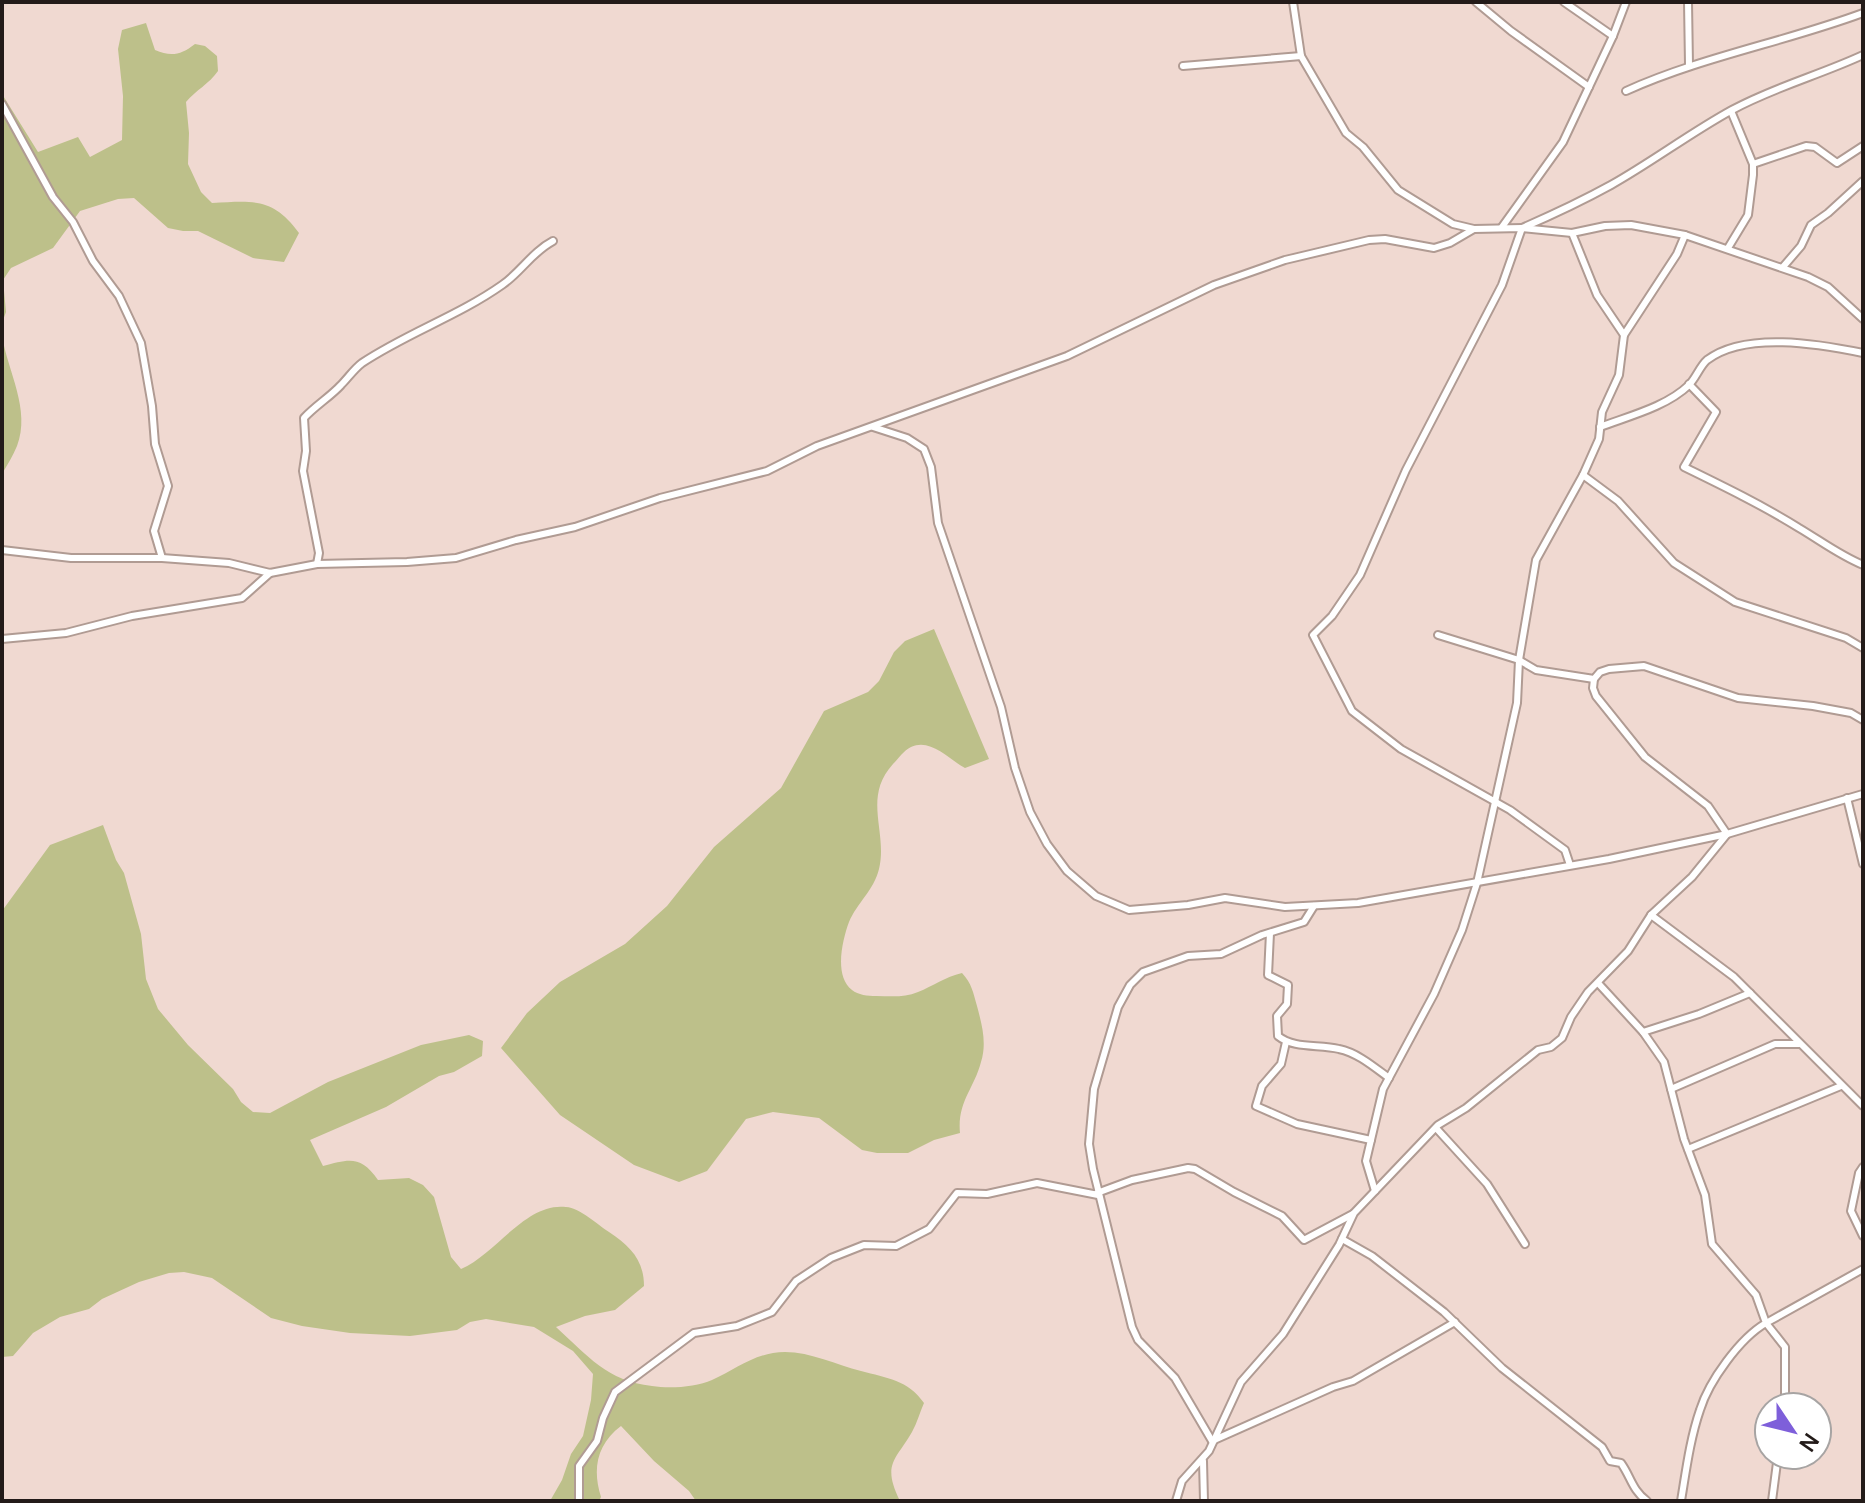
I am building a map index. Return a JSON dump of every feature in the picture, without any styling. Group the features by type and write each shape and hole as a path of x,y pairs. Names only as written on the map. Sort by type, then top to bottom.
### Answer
{"street":[{"path":"1293,2 1301,56 1346,133 1363,147 1398,190 1453,224 1474,229 1502,227 1572,233 1605,226 1631,225 1685,235 1783,267 1828,287 1863,319"},
{"path":"1476,2 1589,87"},
{"path":"1564,2 1613,36"},
{"path":"1502,227 1552,161 1613,36 1626,2"},
{"path":"1688,2 1689,65"},
{"path":"1626,91 1669,71 1701,65 1813,32 1863,13"},
{"path":"1570,865 1565,850 1494,800 1401,749 1352,711 1313,635 1332,616 1360,575 1406,470 1502,285 1522,228 1613,184 1731,111 1770,91 1828,72 1863,55"},
{"path":"1183,66 1301,56"},
{"path":"2,104 53,197 73,222 93,261 119,296 141,343 155,444 168,486 154,531 162,558"},
{"path":"1728,248 1748,215 1753,164 1731,111"},
{"path":"1753,164 1806,146 1815,147 1837,163 1863,146"},
{"path":"1783,267 1801,246 1811,225 1836,207 1863,181"},
{"path":"2,550 71,558 162,558 229,563 270,573 317,564 456,558 575,527 660,498 767,471 817,446 1067,356 1214,285 1285,260 1385,239 1434,248 1474,229"},
{"path":"1572,233 1597,295 1624,335"},
{"path":"1375,1191 1366,1161 1383,1089 1434,994 1462,930 1477,883 1517,703 1519,660 1536,560 1583,475 1599,439 1602,412 1619,375 1624,335 1677,254 1685,235"},
{"path":"317,564 319,553 303,471 306,451 304,418 317,403 339,388 360,364 493,291 538,249 553,241"},
{"path":"1600,427 1670,398 1689,384 1707,360 1751,342 1776,341 1863,353"},
{"path":"1689,384 1716,412 1684,467 1802,529 1838,555 1863,565"},
{"path":"873,427 907,438 924,449 931,467 938,523 1001,707 1015,768 1030,812 1047,844 1067,871 1096,896 1129,910 1225,898 1285,907 1358,903 1609,859 1727,834 1863,794"},
{"path":"1583,475 1618,501 1674,563 1735,602 1846,638 1863,648"},
{"path":"2,639 66,633 132,616 242,598 270,573"},
{"path":"1438,635 1519,660 1536,670 1594,679"},
{"path":"1727,834 1708,806 1645,757 1596,696 1594,679 1600,672 1644,666 1738,698 1813,706 1851,713 1863,720"},
{"path":"1847,798 1863,864"},
{"path":"579,1501 579,1466 597,1441 615,1392 694,1333 737,1326 772,1312 796,1281 831,1258 864,1245 896,1246 929,1229 957,1193 987,1194 1037,1183 1098,1194 1132,1180 1188,1168 1282,1216 1304,1240 1354,1213 1436,1128 1538,1050 1551,1047 1562,1038 1571,1017 1588,992 1628,951 1651,915 1692,877 1727,834"},
{"path":"1212,1441 1175,1378 1138,1340 1098,1194 1089,1144 1094,1089 1118,1007 1130,985 1143,972 1188,956 1221,954 1304,922 1314,906"},
{"path":"1651,915 1734,977 1863,1106"},
{"path":"1270,933 1268,975 1288,985 1287,1004 1277,1016 1278,1036 1286,1042 1341,1049 1366,1061 1389,1078"},
{"path":"1598,983 1643,1032 1664,1062 1688,1149 1705,1195 1712,1244 1756,1295 1766,1323 1785,1347 1785,1391"},
{"path":"1643,1032 1750,993"},
{"path":"1286,1042 1281,1064 1262,1086 1256,1106 1297,1124 1371,1140"},
{"path":"1671,1089 1775,1044 1800,1044"},
{"path":"1688,1149 1841,1086"},
{"path":"1436,1128 1487,1184 1525,1244"},
{"path":"1863,1167 1851,1211 1863,1236"},
{"path":"1176,1501 1182,1481 1203,1459 1226,1419 1241,1382 1283,1334 1342,1239 1354,1213"},
{"path":"1342,1239 1372,1256 1455,1322 1502,1368 1602,1447 1610,1461 1621,1463 1628,1473 1630,1484 1647,1501"},
{"path":"1681,1501 1700,1408 1721,1369 1753,1331 1863,1269"},
{"path":"1212,1441 1353,1381 1455,1322"},
{"path":"1203,1459 1204,1501"},
{"path":"1772,1501 1776,1471"}],"green space":[{"path":"146,23 155,50 176,54 195,44 205,46 217,56 218,71 186,102 188,164 201,192 212,203 251,202 271,207 299,233 284,262 253,258 198,231 168,228 134,198 118,199 80,211 53,248 11,268 3,280 6,312 2,323 2,94 38,152 78,137 90,157 122,140 123,96 118,49 122,30"},
{"path":"2,336 20,405 21,432 2,474"},
{"path":"934,629 989,759 965,768 932,747 918,745 904,752 893,764 884,777 877,802 881,842 879,869 849,922 841,967 846,984 852,990 870,996 908,995 962,973 965,977 972,988 979,1013 984,1048 961,1113 960,1133 934,1140 908,1153 877,1153 862,1150 819,1118 773,1112 746,1119 707,1171 679,1182 634,1165 560,1115 501,1048 527,1013 560,982 625,944 667,906 714,847 781,788 824,711 868,692 879,681 894,652 905,641"},
{"path":"103,825 124,873 141,934 146,979 158,1009 188,1045 233,1089 241,1102 253,1112 270,1113 328,1082 421,1045 469,1035 483,1041 482,1056 454,1072 439,1076 386,1107 310,1140 323,1166 354,1161 366,1166 378,1180 409,1178 423,1185 434,1197 451,1257 461,1269 538,1212 566,1207 589,1217 634,1254 644,1286 615,1310 585,1316 556,1327 599,1366 623,1379 659,1387 691,1386 712,1380 756,1358 784,1352 818,1358 888,1378 911,1389 924,1403 891,1471 900,1501 696,1501 621,1426 606,1441 599,1458 599,1501 550,1501 571,1454 583,1436 593,1374 573,1351 534,1327 486,1319 470,1322 457,1330 410,1336 350,1333 271,1318 212,1278 184,1272 169,1273 139,1282 102,1299 89,1309 60,1317 33,1333 13,1356 2,1357 2,911 50,845"}]}
